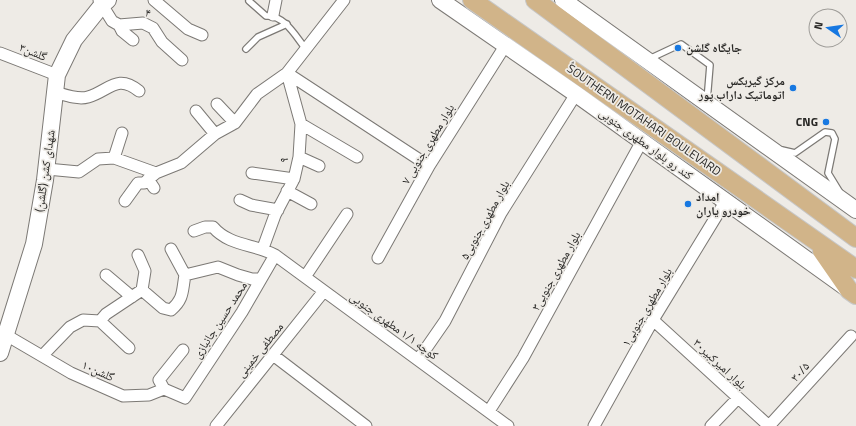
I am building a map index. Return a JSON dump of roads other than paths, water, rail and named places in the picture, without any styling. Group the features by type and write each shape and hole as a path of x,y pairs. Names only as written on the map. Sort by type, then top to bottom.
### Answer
{"main road":[{"name":"کند رو بلوار مطهری جنوبی","path":"440,0 576,94 853,293"},
{"name":"ُSOUTHERN MOTAHARI BOULEVARD","path":"472,0 856,269"},
{"path":"536,0 856,238"},
{"path":"563,0 648,59 852,207"},
{"name":"شهدای کشن (گلشن)","path":"0,352 34,244 47,169 57,75 74,40 103,2"},
{"path":"830,218 856,223"},
{"path":"816,242 853,293"}],"street":[{"path":"154,0 188,29 202,35"},
{"path":"273,15 276,0"},
{"path":"125,201 138,183 153,180 181,163 215,134 235,123 257,94 287,73 344,0"},
{"path":"103,2 112,21 119,25 122,31 132,40"},
{"name":"۴","path":"119,25 143,23 153,28 162,42 182,60"},
{"name":"۷ بلوار مطهری جنوبی","path":"378,258 429,166 505,46"},
{"name":"گلشن۳","path":"0,52 57,75"},
{"path":"287,73 429,166"},
{"name":"۹","path":"263,248 278,210 294,179 299,157 301,124 287,73"},
{"path":"55,92 76,98 87,98 118,83 127,84 139,91"},
{"name":"۵بلوار مطهری جنوبی","path":"418,360 444,321 501,213 576,94"},
{"path":"217,104 235,123"},
{"path":"196,111 215,134"},
{"path":"301,124 357,158"},
{"path":"114,158 122,133"},
{"name":"بلوار مطهری جنوبی۳","path":"489,411 523,358 642,141"},
{"path":"299,157 319,166"},
{"path":"47,169 79,172 98,159 114,158 153,180"},
{"path":"252,173 294,179"},
{"path":"287,191 311,204"},
{"path":"240,200 251,205 278,210"},
{"name":"۱بلوار مطهری جنوبی","path":"594,426 653,320 725,202"},
{"path":"305,277 347,214"},
{"path":"194,231 205,227 213,227 220,236 246,247 263,248"},
{"name":"کوچه ۱/۱ مطهری جنوبی","path":"263,248 275,255 508,426"},
{"path":"106,274 137,294 163,308 171,310 179,303 182,296 185,275 171,249"},
{"path":"43,355 70,327 83,320 100,321 137,294 145,271 138,255"},
{"name":"محمد حسین جانبازی","path":"164,389 185,398 242,312 275,255"},
{"path":"185,275 218,267 252,279 261,279"},
{"name":"مصطفی خمینی","path":"216,426 324,291"},
{"path":"182,296 190,305"},
{"name":"بلوار امیرکبیر۳۰","path":"653,320 769,426"},
{"path":"100,321 129,348"},
{"name":"گلشن۱۰","path":"6,335 43,355 71,373 123,396 149,395 164,389"},
{"name":"۳۰/۵","path":"769,426 851,336"},
{"path":"164,389 159,380 183,350"},
{"path":"273,355 366,426"},
{"path":"711,426 738,398"}],"lane":[{"path":"249,1 266,16 273,15 287,24 306,49"},
{"path":"246,50 258,37 287,24"},
{"path":"648,59 680,44 710,65 707,102"},
{"path":"769,146 795,153 825,132 832,133 835,139 828,172 852,207"}],"place":[{"name":"جایگاه گلشن","path":"678,48"},
{"name":"مرکز گیربکس اتوماتیک داراب پور","path":"793,88"},
{"name":"CNG","path":"826,122"},
{"name":"امداد خودرو یاران","path":"688,204"}]}
